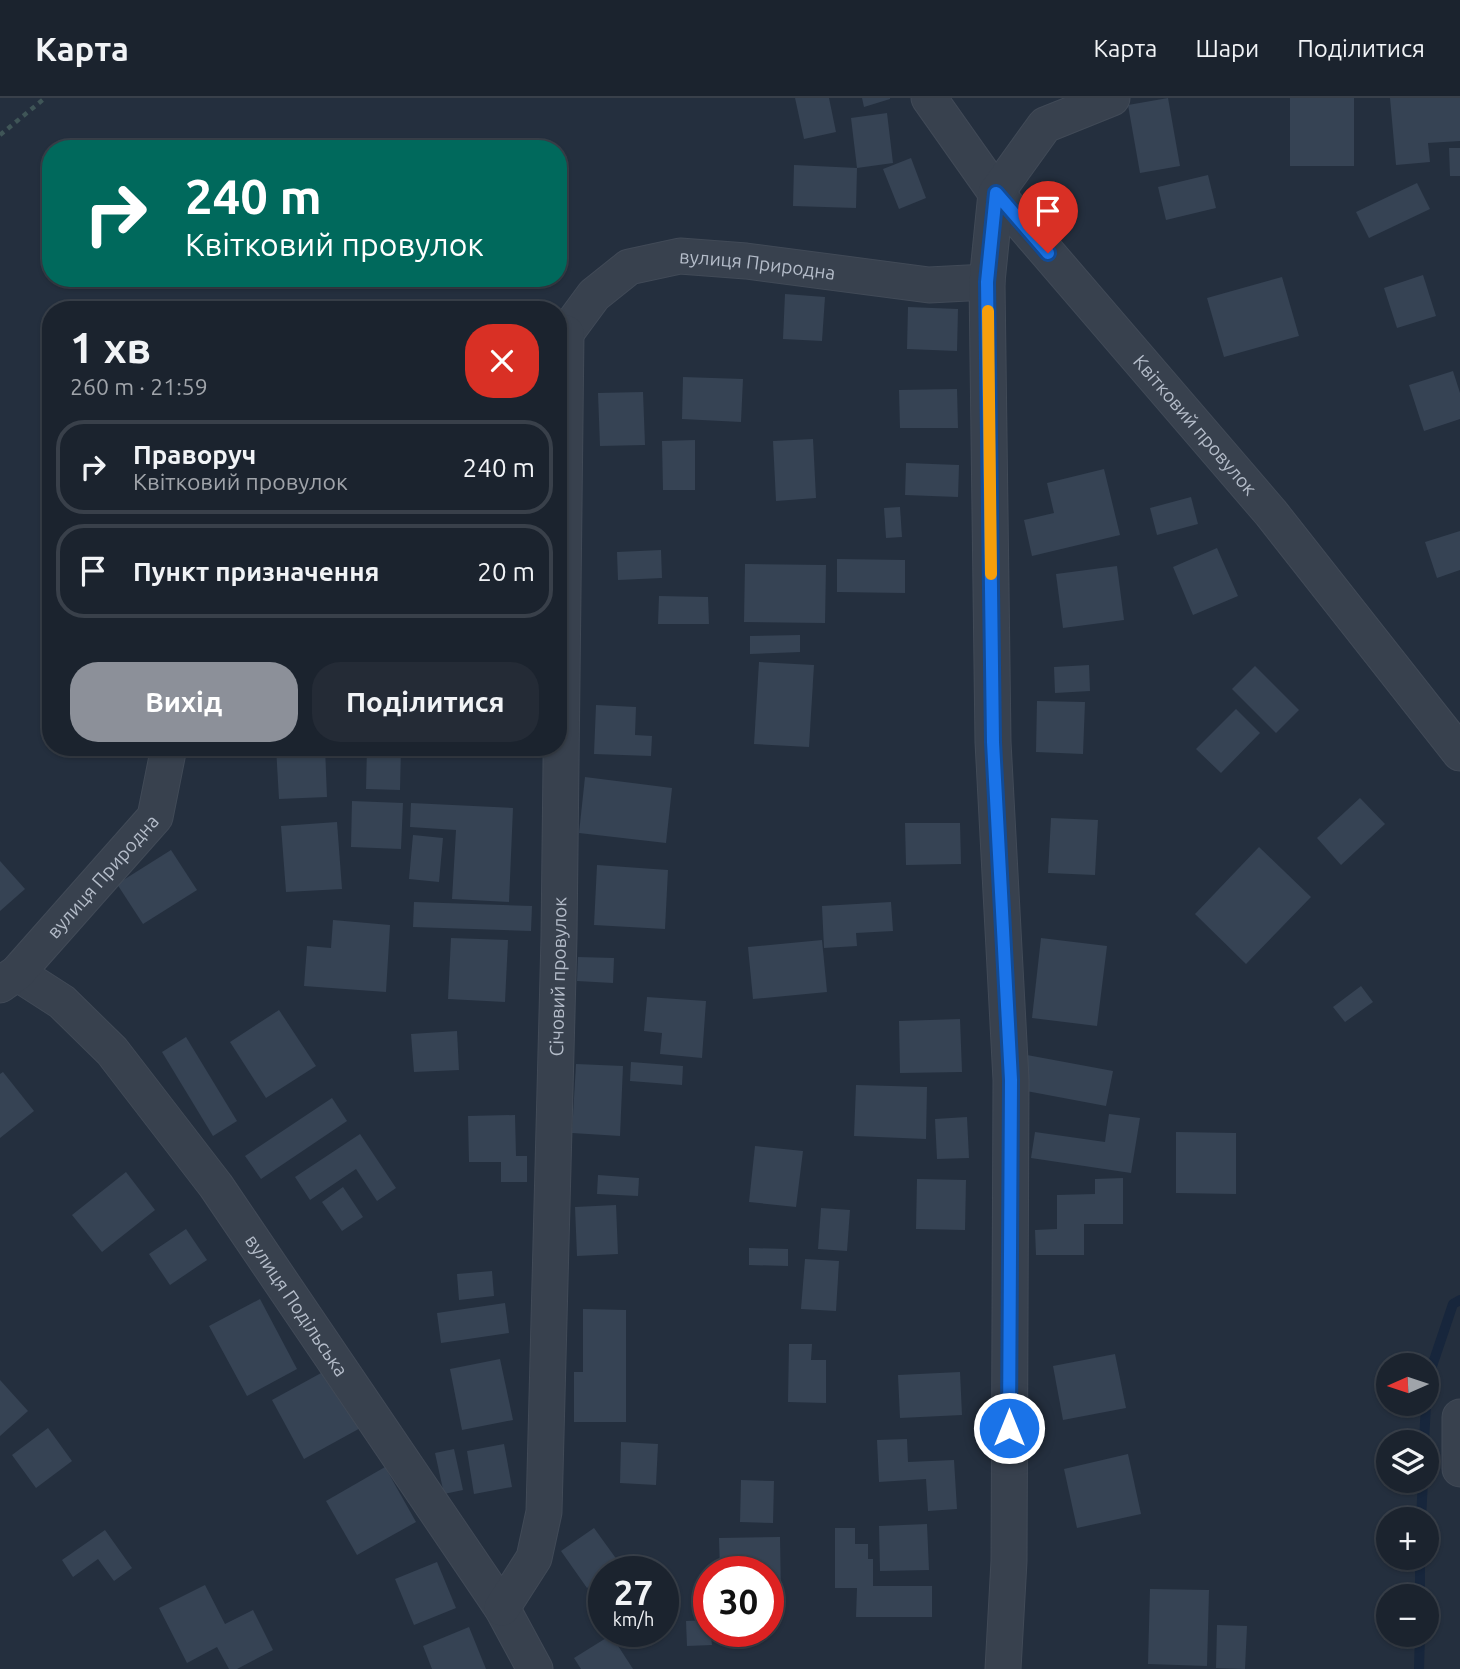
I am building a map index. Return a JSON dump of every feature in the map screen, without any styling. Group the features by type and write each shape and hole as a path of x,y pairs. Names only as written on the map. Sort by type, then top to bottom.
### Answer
{"street":[{"name":"Квітковий провулок","path":"929,98 996,193 1271,513 1460,753"},
{"path":"1003,1669 1009,1561 1011,1080 993,742 987,282 996,193 1045,125 1112,98"},
{"name":"вулиця Природна","path":"567,329 594,295 629,267 680,256 746,261 929,285 987,282"},
{"name":"вулиця Природна","path":"9,979 155,817 167,756"},
{"name":"Січовий провулок","path":"502,1608 534,1558 544,1513 559,937 560,756"},
{"name":"вулиця Подільська","path":"9,979 62,1002 112,1051 208,1175 502,1608 535,1669"},
{"path":"1460,1417 1460,1469"}],"path":[{"path":"0,135 45,98"}],"building":[{"path":"795,98 829,98 836,132 804,139"},
{"path":"862,98 890,98 890,99 864,107"},
{"path":"1168,98 1180,166 1140,173 1128,105"},
{"path":"1290,98 1354,98 1354,166 1290,166"},
{"path":"1390,98 1460,98 1460,141 1428,143 1430,162 1396,165"},
{"path":"887,113 893,163 857,168 851,118"},
{"path":"1449,148 1460,148 1460,176 1450,176"},
{"path":"911,158 926,198 899,209 883,169"},
{"path":"794,165 857,168 856,208 793,206"},
{"path":"1208,175 1216,208 1166,220 1158,187"},
{"path":"1417,183 1430,209 1369,238 1356,212"},
{"path":"1423,275 1436,316 1397,328 1384,288"},
{"path":"1282,277 1299,336 1224,357 1207,298"},
{"path":"785,294 825,297 822,341 783,339"},
{"path":"908,307 958,309 957,351 907,349"},
{"path":"1453,371 1460,393 1460,419 1424,431 1409,385"},
{"path":"683,377 743,379 741,422 682,419"},
{"path":"957,389 958,428 900,428 899,390"},
{"path":"643,392 645,445 600,446 598,393"},
{"path":"813,439 816,498 776,501 773,441"},
{"path":"695,440 695,490 663,490 662,441"},
{"path":"906,463 959,465 958,497 905,495"},
{"path":"1104,469 1120,535 1032,556 1024,520 1054,513 1047,483"},
{"path":"1191,497 1198,524 1157,535 1150,508"},
{"path":"900,507 902,537 886,538 884,508"},
{"path":"1460,531 1460,570 1437,578 1425,542"},
{"path":"1217,548 1238,596 1193,615 1173,567"},
{"path":"661,550 662,578 618,580 617,552"},
{"path":"837,559 905,560 905,593 837,592"},
{"path":"745,564 826,565 825,623 744,622"},
{"path":"1117,566 1124,620 1063,628 1056,574"},
{"path":"659,596 708,597 709,624 658,624"},
{"path":"800,635 800,652 750,654 750,636"},
{"path":"759,662 814,665 809,747 754,744"},
{"path":"1089,665 1090,691 1055,693 1054,667"},
{"path":"1255,666 1299,710 1276,733 1232,689"},
{"path":"1037,701 1085,702 1083,754 1036,752"},
{"path":"596,705 636,707 635,735 652,736 651,756 594,754"},
{"path":"1236,709 1260,733 1221,773 1196,749"},
{"path":"277,756 325,756 327,797 279,799"},
{"path":"367,756 401,756 400,790 366,789"},
{"path":"585,777 672,788 666,843 579,833"},
{"path":"1360,798 1385,824 1341,865 1317,838"},
{"path":"352,801 403,803 401,849 351,847"},
{"path":"411,803 513,808 509,902 452,899 456,830 410,827"},
{"path":"1051,818 1098,820 1095,875 1048,873"},
{"path":"337,822 342,889 286,892 281,826"},
{"path":"905,823 960,823 961,864 906,865"},
{"path":"413,835 443,838 439,882 409,879"},
{"path":"1259,847 1311,897 1246,964 1195,914"},
{"path":"171,850 197,890 143,924 117,884"},
{"path":"0,861 25,889 0,911"},
{"path":"597,865 668,870 665,929 594,925"},
{"path":"414,902 532,906 531,931 413,927"},
{"path":"891,902 893,931 856,933 857,946 824,948 822,906"},
{"path":"333,920 390,925 386,992 304,986 307,946 331,948"},
{"path":"451,938 508,940 505,1002 448,999"},
{"path":"1041,938 1107,946 1097,1026 1032,1018"},
{"path":"822,940 827,992 753,999 748,947"},
{"path":"578,957 614,958 613,983 577,981"},
{"path":"1361,986 1373,1002 1345,1022 1333,1007"},
{"path":"647,997 706,1001 702,1058 660,1054 662,1033 644,1031"},
{"path":"279,1010 316,1066 266,1098 230,1042"},
{"path":"960,1019 962,1072 900,1073 899,1021"},
{"path":"457,1031 459,1070 414,1072 411,1034"},
{"path":"186,1037 237,1121 213,1136 162,1052"},
{"path":"1027,1055 1113,1071 1106,1106 1021,1090"},
{"path":"631,1062 683,1066 682,1085 630,1081"},
{"path":"576,1064 623,1066 620,1136 572,1133"},
{"path":"3,1072 34,1111 0,1138 0,1074"},
{"path":"856,1085 927,1087 926,1139 854,1136"},
{"path":"332,1098 347,1121 261,1179 245,1156"},
{"path":"1109,1114 1140,1118 1131,1173 1031,1158 1035,1132 1105,1142"},
{"path":"515,1115 516,1156 527,1156 527,1182 501,1182 501,1162 469,1162 468,1116"},
{"path":"967,1117 969,1158 937,1159 935,1119"},
{"path":"1176,1132 1236,1133 1236,1194 1176,1193"},
{"path":"360,1134 396,1188 377,1201 356,1169 310,1200 295,1177"},
{"path":"755,1146 803,1151 796,1207 749,1202"},
{"path":"126,1172 155,1210 102,1252 72,1215"},
{"path":"598,1175 639,1178 638,1196 597,1194"},
{"path":"1123,1178 1123,1224 1084,1224 1084,1255 1036,1255 1035,1230 1057,1229 1057,1195 1095,1194 1095,1179"},
{"path":"917,1179 966,1180 965,1230 916,1229"},
{"path":"343,1187 363,1217 342,1231 322,1202"},
{"path":"616,1205 618,1254 577,1256 575,1207"},
{"path":"821,1208 850,1210 847,1251 818,1249"},
{"path":"186,1229 207,1260 170,1285 149,1254"},
{"path":"749,1248 788,1249 788,1266 749,1265"},
{"path":"805,1259 839,1261 836,1311 801,1309"},
{"path":"492,1271 494,1296 459,1300 457,1274"},
{"path":"260,1299 297,1369 247,1396 209,1326"},
{"path":"505,1303 509,1333 441,1343 437,1313"},
{"path":"583,1309 626,1310 626,1422 574,1422 574,1372 583,1372"},
{"path":"789,1344 812,1344 811,1360 826,1360 826,1403 788,1402"},
{"path":"1115,1354 1126,1408 1063,1420 1053,1366"},
{"path":"500,1359 513,1420 462,1430 450,1369"},
{"path":"332,1367 364,1426 304,1459 272,1400"},
{"path":"960,1372 962,1415 900,1418 898,1375"},
{"path":"0,1380 28,1411 0,1436"},
{"path":"48,1428 72,1461 36,1488 12,1455"},
{"path":"907,1439 908,1462 954,1460 957,1509 928,1511 926,1479 879,1482 877,1440"},
{"path":"621,1442 658,1444 656,1485 620,1483"},
{"path":"504,1444 512,1487 474,1494 467,1451"},
{"path":"454,1449 463,1490 444,1494 435,1453"},
{"path":"1128,1454 1141,1514 1077,1528 1064,1469"},
{"path":"385,1467 416,1522 357,1555 326,1501"},
{"path":"741,1480 774,1481 773,1523 740,1522"},
{"path":"927,1524 929,1570 880,1571 879,1526"},
{"path":"594,1528 614,1556 588,1556 587,1588 561,1551"},
{"path":"835,1528 855,1528 855,1544 868,1544 868,1559 873,1559 873,1586 932,1586 932,1617 856,1617 857,1588 835,1588"},
{"path":"105,1530 132,1568 114,1581 98,1559 73,1577 62,1560"},
{"path":"780,1537 780,1556 720,1556 719,1538"},
{"path":"437,1562 456,1608 414,1625 395,1579"},
{"path":"205,1585 225,1624 253,1610 273,1650 237,1669 229,1669 217,1647 187,1663 159,1608"},
{"path":"1150,1589 1209,1590 1207,1666 1148,1664"},
{"path":"686,1621 693,1621 693,1646 687,1646"},
{"path":"1217,1625 1247,1626 1245,1669 1216,1668"},
{"path":"469,1627 486,1669 432,1669 423,1646"},
{"path":"592,1647 619,1647 633,1669 581,1669 574,1658"}],"waterway":[{"path":"1436,1353 1453,1304 1460,1300"},
{"path":"1425,1416 1425,1430"},
{"path":"1422,1493 1422,1507"},
{"path":"1420,1570 1420,1584"},
{"path":"1419,1669 1420,1647"}],"slow traffic":[{"path":"988,311 991,574"}],"route":[{"path":"1009,1428 1011,1080 993,742 987,282 996,193 1048,253"}]}
